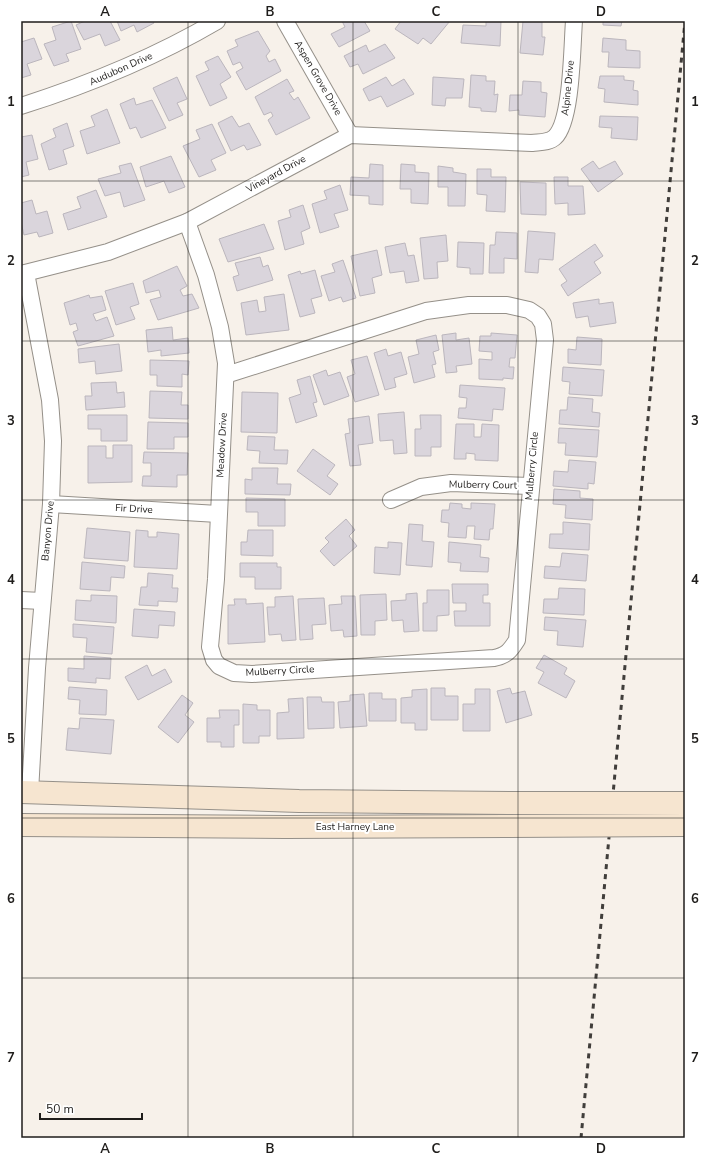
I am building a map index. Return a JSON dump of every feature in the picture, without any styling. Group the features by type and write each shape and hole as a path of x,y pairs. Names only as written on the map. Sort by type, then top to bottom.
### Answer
{"main road":[{"path":"26,792 300,801 685,803"},
{"name":"East Harney Lane","path":"24,825 285,827 685,826"}],"street":[{"name":"Audubon Drive","path":"21,106 82,86 139,63 217,21"},
{"name":"Aspen Grove Drive","path":"285,21 350,135"},
{"name":"Alpine Drive","path":"350,135 541,142 549,141 555,138 563,127 568,91 574,21"},
{"name":"Vineyard Drive","path":"24,273 108,252 186,222 350,135"},
{"name":"Meadow Drive","path":"186,222 206,275 220,326 226,375 216,579 210,647 214,660 224,668"},
{"name":"Banyon Drive","path":"24,273 50,400 53,441 51,504 26,792"},
{"name":"Mulberry Circle","path":"224,668 234,673 252,674 494,658 504,656 509,652 516,640 544,340 543,324 538,316 529,310 507,305 469,305 426,311 226,375"},
{"name":"Mulberry Court","path":"391,500 421,487 452,483 530,486"},
{"name":"Fir Drive","path":"51,504 218,514"},
{"path":"21,600 42,601"}],"building":[{"path":"71,21 81,49 66,54 69,61 54,66 44,44 56,40 52,27"},
{"path":"85,21 110,21 120,40 105,46 100,34 84,40 76,25"},
{"path":"117,21 153,21 154,23 137,32 134,25 121,31"},
{"path":"342,21 364,21 370,31 339,47 331,34 345,27"},
{"path":"401,21 450,21 431,44 423,38 418,44 395,29"},
{"path":"486,21 501,21 500,46 461,43 463,25 486,26"},
{"path":"523,21 542,21 542,37 545,37 543,55 520,53"},
{"path":"603,21 622,21 621,26 603,25"},
{"path":"258,31 270,51 266,56 269,62 275,59 281,71 246,90 236,72 243,68 240,62 233,65 227,51 238,46 235,40"},
{"path":"34,38 42,59 27,64 31,75 21,78 21,42"},
{"path":"603,38 626,40 626,50 640,51 640,68 608,67 609,52 602,52"},
{"path":"385,44 395,58 363,74 358,64 350,67 344,56 366,45 369,52"},
{"path":"218,56 231,77 220,84 227,98 210,106 196,76 209,70 205,62"},
{"path":"471,75 486,76 486,81 495,81 494,95 498,94 496,112 481,111 481,108 469,107"},
{"path":"600,76 624,76 624,80 634,81 633,90 638,91 638,105 604,102 605,89 598,88"},
{"path":"177,77 187,99 177,103 183,115 169,121 153,88"},
{"path":"386,77 392,86 404,79 414,94 387,107 381,96 369,101 363,89"},
{"path":"433,77 464,79 462,98 446,98 445,106 432,105"},
{"path":"287,79 294,91 289,93 294,100 298,97 310,118 276,135 268,120 273,116 271,112 264,115 255,97"},
{"path":"523,81 541,82 541,92 547,93 545,117 519,115 519,110 509,111 510,95 522,95"},
{"path":"134,98 136,105 152,100 166,128 141,138 136,127 130,129 120,104"},
{"path":"107,109 120,143 87,154 80,131 95,126 91,116"},
{"path":"232,116 239,127 249,123 261,145 247,150 244,145 231,151 218,123"},
{"path":"600,116 638,117 637,140 611,138 612,128 599,127"},
{"path":"67,123 74,146 63,150 67,164 49,170 41,144 56,137 53,129"},
{"path":"212,124 226,153 211,160 216,170 199,177 183,146 200,139 196,130"},
{"path":"32,135 38,159 26,162 29,175 21,177 21,137"},
{"path":"171,156 185,187 169,193 164,181 146,187 140,167"},
{"path":"593,161 599,169 615,161 623,174 598,192 581,169"},
{"path":"131,163 145,200 124,207 120,192 105,196 98,179 121,173 119,166"},
{"path":"370,164 383,165 383,205 369,204 369,196 350,195 351,177 369,178"},
{"path":"401,164 415,165 415,172 429,173 428,204 411,203 411,189 400,189"},
{"path":"438,166 453,168 453,172 466,174 465,206 448,206 448,187 438,187"},
{"path":"477,169 491,169 491,177 506,177 505,212 486,211 487,195 477,194"},
{"path":"554,177 568,177 568,186 583,186 585,214 568,215 568,203 555,204"},
{"path":"520,182 546,183 546,215 521,214"},
{"path":"340,185 348,210 334,214 339,227 320,233 312,204 327,199 324,191"},
{"path":"96,190 107,217 68,230 63,214 81,208 77,197"},
{"path":"32,200 36,214 47,211 53,233 39,237 37,232 24,235 21,222 21,203"},
{"path":"303,205 310,228 301,232 304,244 285,250 278,221 291,217 289,210"},
{"path":"264,224 274,249 228,262 219,239"},
{"path":"528,231 555,233 553,260 539,259 538,273 525,272"},
{"path":"496,232 517,233 517,259 504,258 504,273 489,273 490,245 495,245"},
{"path":"446,235 448,261 437,262 438,278 424,279 420,238"},
{"path":"458,242 484,243 483,274 470,274 470,268 457,267"},
{"path":"405,243 408,256 414,255 419,281 406,283 404,271 390,273 385,247"},
{"path":"595,244 603,256 594,262 601,273 568,296 561,285 567,281 559,269"},
{"path":"377,250 382,275 372,278 375,293 360,296 351,256"},
{"path":"260,257 263,267 268,265 273,280 237,291 233,277 239,275 235,263"},
{"path":"343,260 356,298 343,302 341,297 329,301 321,276 335,272 332,264"},
{"path":"177,266 187,286 180,290 183,296 192,294 199,308 158,320 150,300 161,297 159,290 146,293 143,281"},
{"path":"315,270 322,296 311,299 315,313 300,317 288,275 300,271 301,274"},
{"path":"133,283 139,304 130,307 135,319 116,325 105,291"},
{"path":"284,294 289,330 246,335 241,303 257,300 259,312 266,311 264,297"},
{"path":"89,295 90,298 102,296 106,310 93,314 96,321 107,317 114,336 78,346 73,332 78,330 76,323 70,325 64,303"},
{"path":"599,299 599,304 613,302 616,323 590,327 588,316 576,318 573,303"},
{"path":"172,327 173,340 188,338 189,353 161,356 161,350 148,352 146,330"},
{"path":"456,333 456,340 469,338 472,364 456,366 457,372 446,373 442,335"},
{"path":"491,333 517,335 515,358 510,358 509,367 514,367 513,379 479,379 479,359 492,360 492,352 479,351 480,336 491,336"},
{"path":"436,335 439,350 433,352 436,364 432,365 435,377 414,383 408,357 419,354 416,340"},
{"path":"577,337 602,339 601,365 568,363 568,349 576,350"},
{"path":"119,344 122,371 96,374 95,361 79,363 78,349"},
{"path":"386,349 388,356 401,352 407,374 394,378 396,387 385,390 374,353"},
{"path":"367,356 379,395 355,402 347,377 355,374 351,360"},
{"path":"150,360 189,361 188,375 182,374 182,387 157,386 157,375 150,375"},
{"path":"563,367 604,370 602,396 569,394 570,382 562,381"},
{"path":"326,370 328,376 340,372 349,396 324,405 313,375"},
{"path":"310,376 317,402 313,403 317,416 296,423 289,398 301,394 297,380"},
{"path":"116,382 117,393 124,392 125,407 86,410 85,396 92,396 91,383"},
{"path":"460,385 505,388 503,410 493,409 492,421 458,418 459,408 466,408 467,398 459,397"},
{"path":"150,391 182,392 181,405 188,405 188,419 149,418"},
{"path":"242,392 278,393 277,433 241,432"},
{"path":"568,397 593,399 592,412 600,413 599,427 559,424 560,410 567,410"},
{"path":"404,412 407,453 394,454 393,440 380,441 378,414"},
{"path":"88,415 127,415 127,441 101,441 101,429 88,429"},
{"path":"420,415 441,415 441,447 431,447 431,456 415,456 415,429 421,429"},
{"path":"369,416 373,443 358,445 361,465 350,466 345,434 350,433 348,419"},
{"path":"148,422 188,423 188,437 174,437 174,449 147,449"},
{"path":"456,424 474,424 474,437 481,437 482,424 499,425 498,461 475,460 475,454 466,453 466,459 454,459"},
{"path":"559,428 599,430 597,457 565,455 566,443 558,443"},
{"path":"248,436 275,437 274,450 288,450 287,464 259,463 260,451 247,450"},
{"path":"113,445 132,445 132,482 88,483 88,446 106,446 106,458 113,458"},
{"path":"313,449 335,465 327,476 338,484 330,495 297,471"},
{"path":"144,452 188,453 187,475 177,475 177,487 142,486 143,476 151,476 151,463 143,463"},
{"path":"569,460 596,462 594,484 588,483 588,489 553,486 554,471 568,472"},
{"path":"252,468 278,468 277,484 291,484 290,495 245,494 245,479 252,480"},
{"path":"554,489 580,491 580,498 593,499 592,520 565,518 566,505 553,504"},
{"path":"246,498 285,499 285,526 258,526 258,512 246,512"},
{"path":"450,503 462,504 462,508 471,509 471,503 495,504 493,529 490,529 489,540 474,539 475,526 467,526 466,538 448,537 449,523 441,522 442,510 449,510"},
{"path":"346,519 355,530 349,536 357,546 334,566 320,551 329,542 325,538"},
{"path":"563,522 590,524 589,550 549,548 550,534 563,534"},
{"path":"409,524 423,525 422,541 434,542 432,567 406,565"},
{"path":"87,528 130,532 128,561 84,558"},
{"path":"136,530 148,531 148,537 157,537 157,532 179,534 177,569 134,567"},
{"path":"248,530 273,530 273,556 241,555 241,542 247,542"},
{"path":"388,542 402,543 400,575 374,573 375,547 388,548"},
{"path":"449,542 481,545 480,557 489,558 488,572 460,571 461,563 448,562"},
{"path":"562,553 588,555 586,581 544,578 545,566 560,567"},
{"path":"82,562 125,566 124,578 111,577 110,591 80,589"},
{"path":"240,563 277,563 277,567 281,567 281,589 255,589 255,577 240,577"},
{"path":"148,573 173,575 172,588 178,588 177,602 158,601 158,606 139,605 141,587 147,587"},
{"path":"452,584 488,584 488,595 483,595 483,603 490,603 490,626 455,626 454,611 466,611 466,603 453,603"},
{"path":"559,588 585,589 584,615 543,613 544,599 558,599"},
{"path":"427,590 449,590 449,615 437,616 437,631 423,631 423,603 427,603"},
{"path":"417,593 419,631 404,632 403,620 392,621 391,601 406,600 406,594"},
{"path":"386,594 387,620 375,621 375,635 361,635 360,595"},
{"path":"91,595 117,596 116,623 75,620 76,600 91,601"},
{"path":"293,596 296,640 282,641 281,634 269,635 267,607 275,607 275,597"},
{"path":"341,596 355,596 357,636 344,637 343,630 331,631 329,605 342,604"},
{"path":"324,598 326,624 312,625 313,639 300,640 298,599"},
{"path":"234,599 246,599 246,604 263,603 265,642 228,644 228,605 235,605"},
{"path":"134,609 175,612 174,626 159,625 158,638 132,636"},
{"path":"545,617 586,620 583,647 557,645 558,631 544,630"},
{"path":"73,624 114,627 112,654 86,652 87,638 73,637"},
{"path":"544,655 567,668 564,674 575,681 566,698 538,683 544,672 536,668"},
{"path":"84,656 111,658 110,679 96,678 96,683 68,681 68,668 84,669"},
{"path":"147,665 152,676 165,669 172,682 138,700 125,677"},
{"path":"69,687 107,690 106,715 79,714 80,700 68,699"},
{"path":"431,688 445,688 445,696 458,696 458,720 431,720"},
{"path":"510,688 512,694 525,691 532,715 506,723 497,691"},
{"path":"427,689 427,730 415,730 415,723 401,723 401,698 412,697 412,690"},
{"path":"475,689 490,689 490,731 463,731 463,704 475,704"},
{"path":"369,693 382,693 382,699 396,699 396,721 369,721"},
{"path":"364,694 367,726 340,728 338,702 350,701 350,695"},
{"path":"182,695 193,703 185,715 194,722 178,743 158,727"},
{"path":"307,697 321,697 322,702 334,702 334,728 308,729"},
{"path":"303,698 304,738 277,739 277,713 289,712 288,699"},
{"path":"243,704 257,705 257,710 270,710 270,736 259,736 259,743 243,743"},
{"path":"219,710 239,710 239,725 234,725 234,747 221,747 221,742 207,742 207,718 220,718"},
{"path":"80,718 114,720 111,754 66,750 68,728 79,729"}],"railway":[{"path":"581,1138 685,21"}]}
